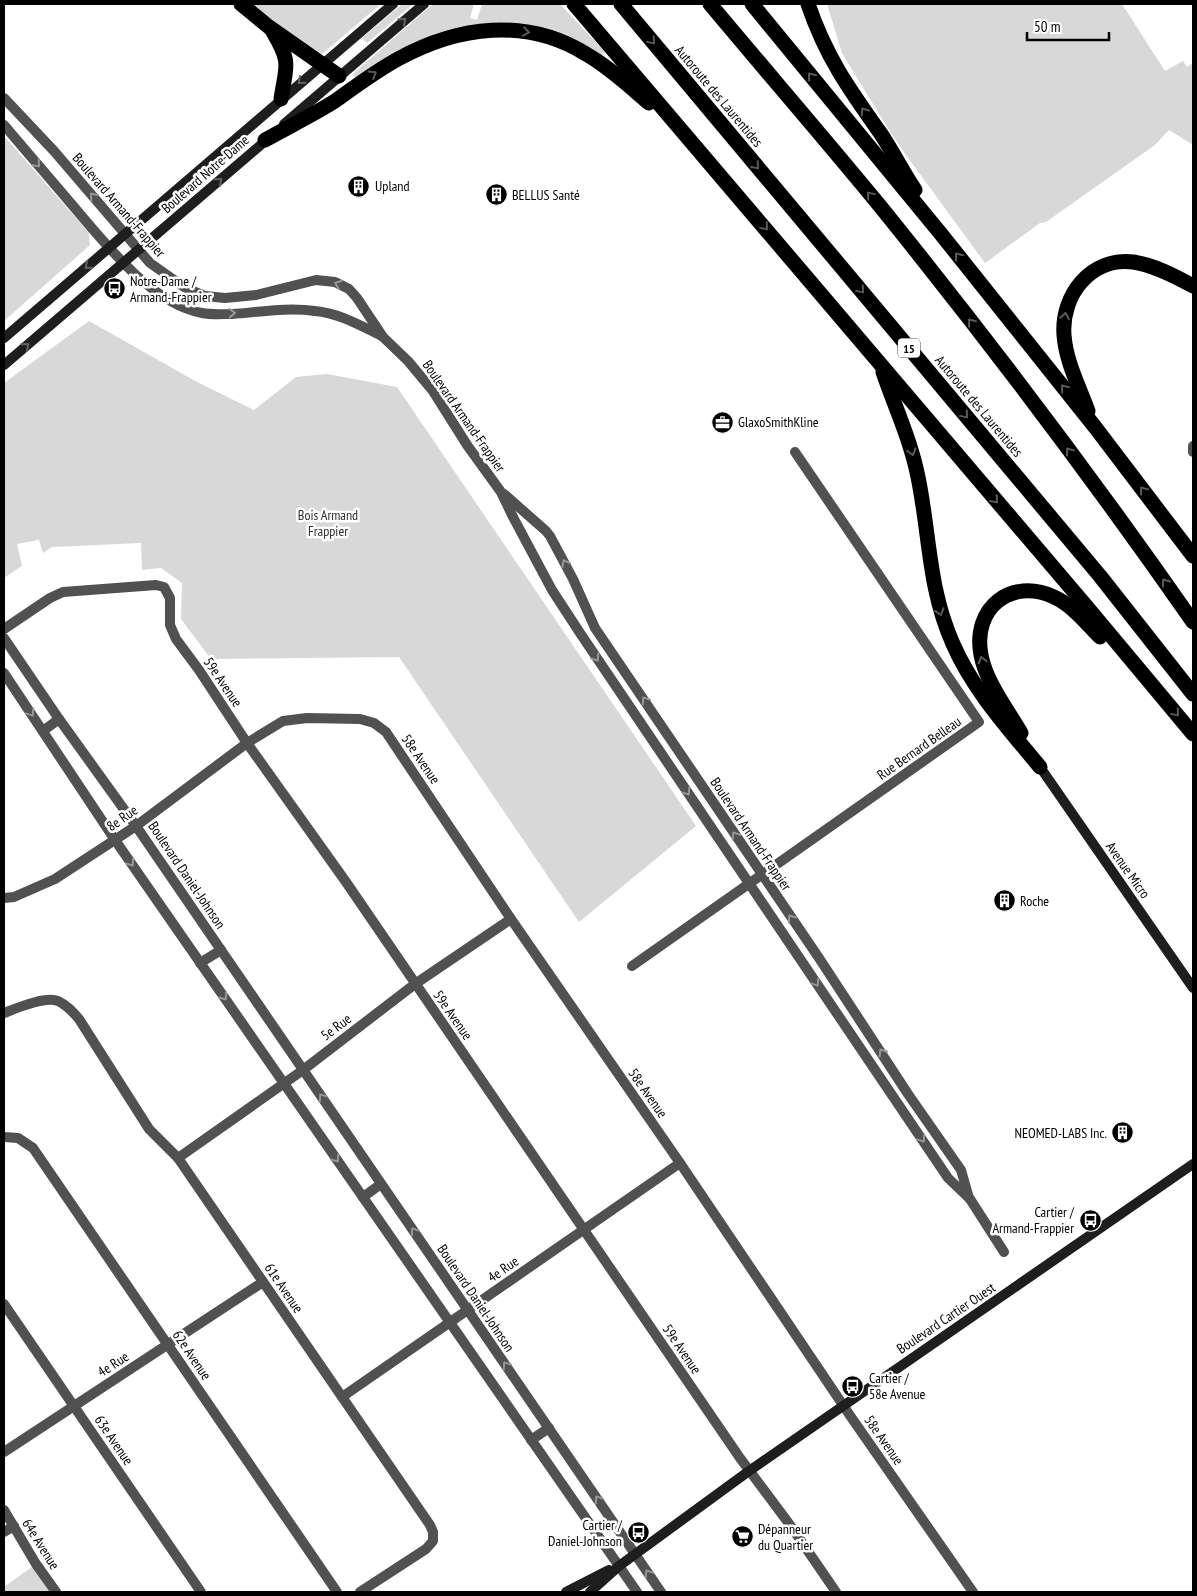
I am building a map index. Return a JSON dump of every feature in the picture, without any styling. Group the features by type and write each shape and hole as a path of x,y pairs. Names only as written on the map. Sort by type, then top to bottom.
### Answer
{"highway":[{"path":"241,4 339,76"},
{"path":"574,4 1193,734"},
{"name":"Autoroute des Laurentides","path":"621,4 1095,570 1193,694"},
{"path":"710,4 878,205 949,294 1079,463 1193,622"},
{"path":"752,4 941,234 1094,426 1193,556"},
{"path":"808,4 837,70 882,136 941,234"},
{"path":"270,27 283,50 286,60 281,99"},
{"path":"266,140 333,102 371,75 417,49 464,33 497,30 523,31 549,37 586,53 609,69 688,137"},
{"path":"1094,426 1070,364 1065,343 1065,315 1075,289 1096,269 1122,262 1132,262 1152,267 1193,286"},
{"path":"880,363 908,439 915,465 921,492 933,586 948,632 964,666 980,692 993,711 1040,767"},
{"path":"1040,767 993,686 982,660 979,642 981,627 988,611 1000,599 1016,592 1031,590 1061,600 1158,692"}],"street":[{"name":"Boulevard Notre-Dame","path":"4,338 393,4"},
{"name":"Boulevard Notre-Dame","path":"4,364 424,4"},
{"name":"Boulevard Armand-Frappier","path":"4,98 54,151 138,250 153,266 177,283 194,292 213,297 244,297 316,280 342,284 358,298 383,336 408,360 433,391 467,445 501,492 560,602 948,1178 970,1199 1004,1252"},
{"name":"Boulevard Armand-Frappier","path":"4,125 109,247 157,292 194,311 213,314 315,310 344,318 383,336"},
{"path":"1193,446 1193,452"},
{"name":"Rue Bernard Belleau","path":"632,966 979,722 795,452"},
{"name":"Boulevard Armand-Frappier","path":"501,492 550,536 573,579 595,628 961,1170 970,1199"},
{"name":"59e Avenue","path":"4,628 50,598 68,591 156,585 164,587 170,598 170,625 176,639 749,1471 794,1530 836,1592"},
{"name":"Boulevard Daniel-Johnson","path":"4,638 59,719 136,826 661,1592"},
{"path":"4,673 115,840 637,1592"},
{"name":"58e Avenue","path":"247,743 283,722 307,718 360,719 374,722 386,732 511,919 680,1163 972,1592"},
{"path":"43,731 59,719"},
{"name":"8e Rue","path":"4,898 14,897 45,884 115,840 247,743"},
{"name":"Avenue Micro","path":"1040,767 1193,988"},
{"name":"5e Rue","path":"178,1158 284,1084 415,984 511,919"},
{"name":"Boulevard Daniel-Johnson","path":"200,963 221,950"},
{"name":"61e Avenue","path":"4,1013 40,1001 56,1000 69,1008 79,1019 149,1129 178,1158 430,1525 433,1532 433,1541 426,1549 360,1592"},
{"name":"62e Avenue","path":"4,1138 18,1138 33,1148 336,1592"},
{"name":"4e Rue","path":"342,1397 680,1163"},
{"name":"Boulevard Cartier Ouest","path":"590,1592 618,1566 749,1471 1193,1164"},
{"path":"363,1198 381,1184"},
{"name":"4e Rue","path":"4,1452 263,1282"},
{"name":"63e Avenue","path":"4,1304 200,1592"},
{"path":"531,1440 549,1428"},
{"name":"64e Avenue","path":"4,1510 36,1564 56,1592"},
{"path":"4,1532 14,1526"},
{"name":"Boulevard Cartier Ouest","path":"566,1592 618,1566"}],"green space":[{"path":"252,4 381,4 322,54 280,26"},
{"path":"402,4 413,4 367,43 362,38"},
{"path":"433,4 474,4 470,18 477,20 482,4 560,4 605,52 600,57 505,24 356,79 353,74"},
{"path":"827,4 1122,4 1165,71 1183,61 1187,67 1193,63 1193,145 1169,130 1155,145 985,263 903,151 882,119 842,53"},
{"path":"4,136 89,233 90,245 4,321"},
{"name":"Bois Armand Frappier","path":"89,321 197,382 254,410 296,377 327,374 397,387 696,826 579,922 399,657 211,659 181,619 182,583 161,568 142,570 141,543 52,547 43,553 39,540 17,544 22,566 4,578 4,383"},
{"path":"36,1564 56,1592 4,1592 4,1587"}],"place":[{"name":"Upland","path":"359,186"},
{"name":"BELLUS Santé","path":"496,195"},
{"name":"Notre-Dame / Armand-Frappier","path":"114,289"},
{"name":"GlaxoSmithKline","path":"722,422"},
{"name":"Roche","path":"1004,901"},
{"name":"NEOMED-LABS Inc.","path":"1123,1133"},
{"name":"Cartier / Armand-Frappier","path":"1090,1220"},
{"name":"Cartier / 58e Avenue","path":"853,1386"},
{"name":"Cartier / Daniel-Johnson","path":"638,1533"},
{"name":"Dépanneur du Quartier","path":"742,1537"}]}
